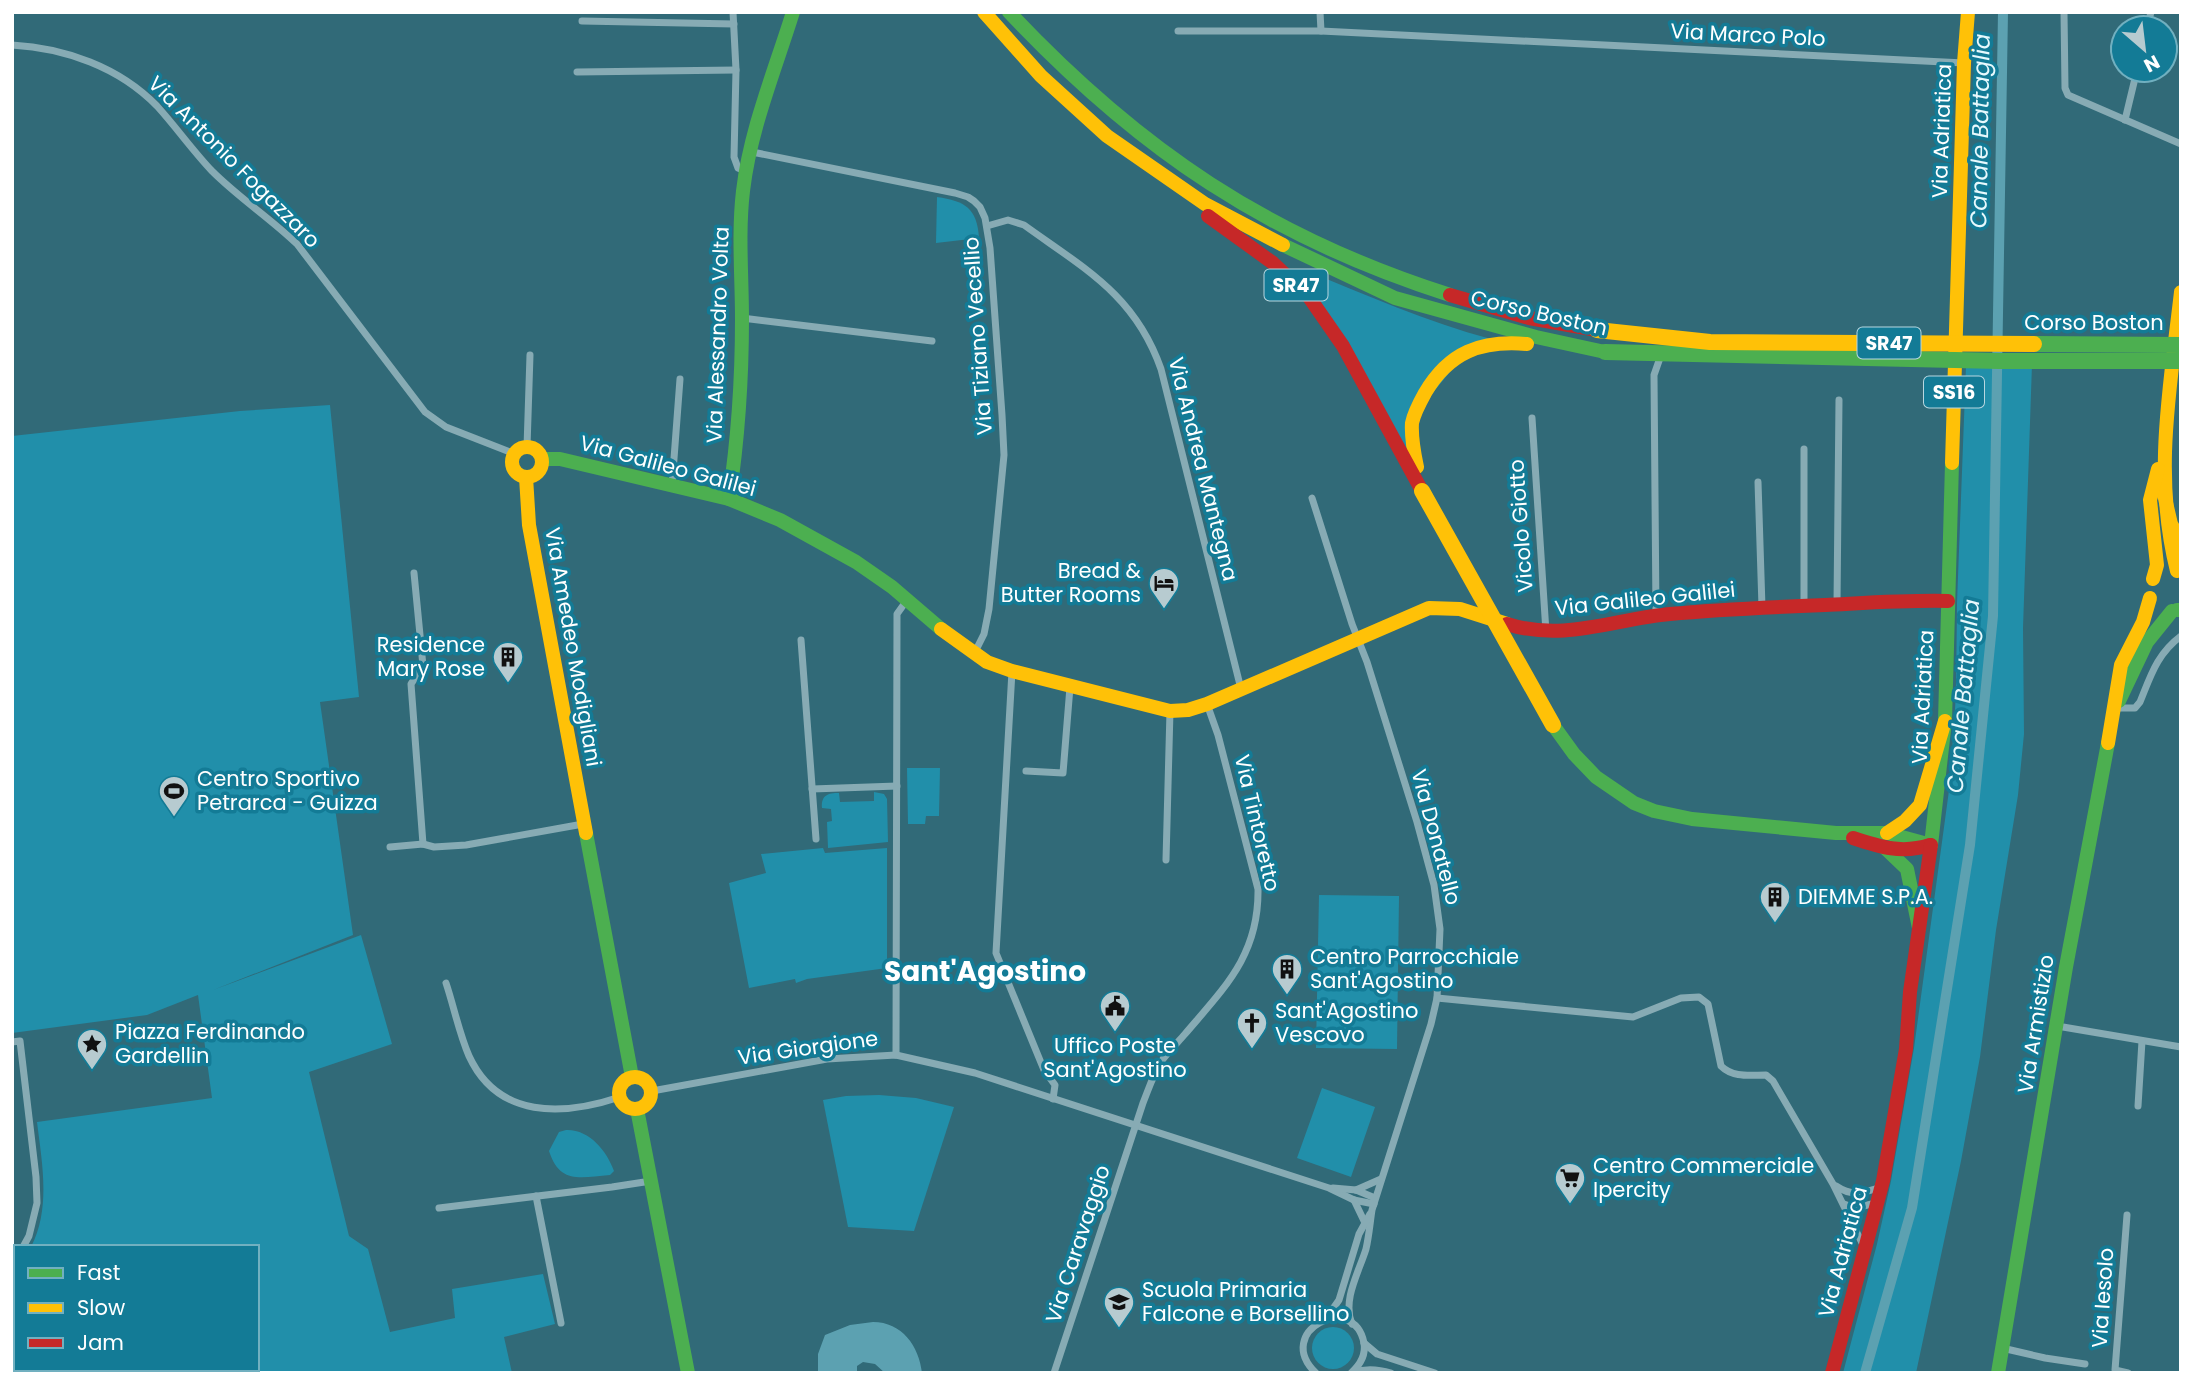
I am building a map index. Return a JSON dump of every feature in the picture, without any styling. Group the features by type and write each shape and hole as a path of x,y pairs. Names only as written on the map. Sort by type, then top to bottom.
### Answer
{"main road":[{"name":"Via Alessandro Volta","path":"729,499 735,464 742,318 741,248 746,171 793,12"},
{"name":"Corso Boston","path":"984,12 1041,76 1107,136 1205,204 1295,252 1395,298 1536,337 1605,352 2178,368"},
{"name":"Corso Boston","path":"1009,12 1114,114 1232,199 1296,234 1400,278 1470,301 1530,318 1597,330 1710,342 2181,345"},
{"name":"Via Adriatica","path":"1832,1373 1880,1195 1906,1049 1910,992 1942,762 1964,63 1968,12"},
{"name":"SR47","path":"1107,136 1147,173 1273,262 1309,297 1343,346 1553,725 1574,754 1596,777 1634,803 1654,811 1692,819 1931,845"},
{"name":"Via Armistizio","path":"1998,1373 2096,802 2115,708 2117,677 2124,657 2150,608 2150,584 2157,565 2150,500 2164,447 2178,368 2181,292"},
{"name":"SR47","path":"1422,491 1411,444 1414,417 1431,383 1455,356 1489,343 1511,341 1566,352 1605,352"},
{"name":"Via Armistizio","path":"2153,579 2164,571 2179,572 2168,536 2164,494 2164,447"},
{"name":"Via Galileo Galilei","path":"521,451 536,450 542,458 560,459 729,499 780,520 856,562 984,661 1148,707 1170,710 1188,710 1208,704 1410,614 1443,606 1475,611 1524,630 1546,632 1589,628 1656,615 1837,604 1948,601"},
{"path":"521,451 512,461 513,467 520,475 526,477 539,471 542,458"},
{"name":"Via Amedeo Modigliani","path":"526,477 529,525 544,613 632,1077"},
{"path":"2164,494 2172,524 2181,542"},
{"name":"Via Armistizio","path":"2151,598 2157,607 2164,611 2178,610"},
{"name":"Via Armistizio","path":"2115,708 2140,654 2162,620 2178,610"},
{"path":"1919,929 1907,869 1886,841 1920,805 1945,721"},
{"path":"632,1077 646,1081 652,1091 648,1103 638,1109 626,1106 620,1097 621,1085 632,1077"},
{"path":"638,1109 688,1373"}],"street":[{"name":"Via Alessandro Volta","path":"733,12 736,70 734,157 738,168 746,171"},
{"path":"1320,12 1321,31"},
{"path":"2064,12 2065,88 2068,95 2181,144"},
{"path":"582,20 734,24"},
{"name":"Via Marco Polo","path":"1178,32 1321,31 1964,63"},
{"name":"Via Antonio Fogazzaro","path":"12,45 65,54 102,66 156,105 212,170 297,244 407,390 425,412 446,427"},
{"path":"577,72 736,70"},
{"path":"2125,120 2134,84"},
{"name":"Via Tiziano Vecellio","path":"751,152 955,193 968,197 980,206 987,226 1004,455 989,609 984,634 974,655"},
{"name":"Via Andrea Mantegna","path":"987,226 1008,220 1024,226 1111,289 1134,314 1146,334 1161,369 1241,689"},
{"path":"742,318 932,341"},
{"path":"1656,615 1654,375 1663,348"},
{"path":"521,451 530,355"},
{"path":"672,486 680,379"},
{"path":"1837,604 1839,400"},
{"name":"Vicolo Giotto","path":"1532,418 1546,632"},
{"name":"Via Galileo Galilei","path":"446,427 521,451"},
{"path":"1804,449 1804,606"},
{"path":"1758,482 1762,608"},
{"path":"1312,498 1358,638"},
{"path":"414,573 423,666 411,684 423,844"},
{"path":"896,1055 897,614 907,600"},
{"path":"2115,708 2135,708 2160,656 2181,636"},
{"name":"Via Donatello","path":"1352,1324 1348,1314 1349,1300 1368,1237 1374,1204 1426,1045 1437,998 1440,929 1434,885 1418,822 1358,638"},
{"path":"801,640 816,839"},
{"path":"1012,671 996,953 1044,1070 1055,1085 1053,1099"},
{"path":"1026,771 1063,773 1070,686"},
{"name":"Via Tintoretto","path":"1136,1126 1153,1079 1164,1058 1231,979 1241,963 1253,934 1258,909 1258,889 1208,704"},
{"path":"1166,860 1170,710"},
{"path":"812,789 897,786"},
{"path":"390,847 423,844 434,847 466,845 583,824"},
{"path":"446,983 468,1054 478,1073 492,1089 526,1106 553,1109 566,1109 620,1097"},
{"path":"1437,998 1633,1017 1681,998 1699,997 1708,1004 1721,1066 1726,1072 1743,1076 1770,1077 1833,1184 1866,1250"},
{"path":"2057,1026 2181,1047"},
{"path":"2138,1106 2142,1041"},
{"path":"16,1042 37,1190 37,1203 24,1245"},
{"name":"Via Giorgione","path":"652,1091 827,1059 896,1055 975,1073 1329,1188 1354,1200 1374,1204"},
{"name":"Via Caravaggio","path":"1055,1373 1136,1126"},
{"name":"Via Giorgione","path":"1329,1188 1356,1190 1381,1179"},
{"path":"439,1208 652,1181"},
{"path":"1833,1184 1853,1194 1880,1195"},
{"name":"Via Giorgione","path":"1356,1190 1374,1204"},
{"path":"1843,1204 1856,1208 1866,1207 1880,1195"},
{"path":"536,1196 561,1323"},
{"path":"1354,1200 1365,1223"},
{"name":"Via Donatello","path":"1316,1373 1309,1369 1304,1353 1306,1337 1317,1323 1325,1320 1339,1300 1359,1234 1374,1204"},
{"name":"Via Iesolo","path":"2127,1215 2115,1370 2129,1373"},
{"path":"1325,1320 1334,1318 1352,1324 1364,1343 1377,1354 1435,1373"},
{"path":"1352,1372 1362,1359 1364,1343"},
{"path":"2002,1348 2085,1364"},
{"path":"1352,1372 1377,1369 1391,1373"}],"shaded area":[{"path":"937,197 955,201 968,208 976,220 979,238 936,243"},
{"path":"1305,270 1420,316 1491,339 1472,345 1413,417 1421,488 1296,278"},
{"path":"2032,364 2023,628 2024,734 2018,795 1996,930 1980,1057 1961,1161 1916,1373 1843,1373 1891,1181 1914,1048 1950,783 1956,694 1966,366"},
{"name":"Centro Sportivo Petrarca - Guizza","path":"330,405 359,697 320,702 353,935 213,990 361,935 392,1044 309,1072 349,1236 368,1249 390,1332 455,1318 452,1289 543,1274 555,1324 504,1337 512,1373 12,1373 14,1356 14,1371 259,1371 259,1245 32,1245 43,1201 43,1169 37,1122 212,1098 198,995 147,1015 12,1033 12,436 240,411"},
{"path":"907,768 940,768 939,816 926,816 925,824 908,824"},
{"path":"874,792 884,794 887,799 888,842 828,848 827,822 832,821 831,809 822,808 824,798 829,794 839,793 840,802 874,801"},
{"path":"823,848 825,853 887,848 887,968 807,979 796,983 795,979 749,988 729,883 766,873 761,854"},
{"path":"1319,895 1399,896 1397,1049 1316,1048"},
{"path":"1322,1088 1375,1107 1351,1177 1297,1158"},
{"path":"879,1095 916,1098 954,1107 914,1231 848,1227 823,1100"},
{"path":"566,1130 589,1137 602,1149 614,1171 610,1175 581,1177 565,1174 559,1169 549,1151 559,1132"},
{"path":"873,1322 892,1326 907,1337 917,1354 922,1373 885,1373 875,1364 863,1362 857,1366 857,1373 818,1373 818,1354 825,1335 850,1325"},
{"path":"1333,1327 1348,1333 1354,1348 1348,1363 1333,1369 1318,1363 1312,1348 1318,1333"}],"waterway":[{"name":"Canale Battaglia","path":"1865,1373 1912,1208 1970,845 1993,616 2003,12"}],"traffic: fast":[{"path":"729,499 740,387 740,239 746,168 757,123 793,12"},
{"path":"1009,12 1107,106 1158,147 1210,183 1323,246 1384,272 1450,295"},
{"path":"1283,245 1395,298 1536,337 1605,352"},
{"path":"2034,344 2181,345"},
{"path":"1605,352 1999,361 2181,361"},
{"path":"542,459 560,459 729,499 780,520 856,562 892,587 941,629"},
{"path":"1931,845 1945,721 1952,463"},
{"path":"2119,701 2147,642 2172,611"},
{"path":"1553,725 1574,754 1596,777 1634,803 1654,811 1692,819 1836,833 1887,833 1931,845"},
{"path":"1998,1373 2066,967 2108,743"},
{"path":"586,833 632,1077"},
{"path":"1885,848 1907,869 1919,928"},
{"path":"637,1109 688,1373"}],"traffic: slow":[{"path":"984,12 1041,76 1107,136 1205,204 1283,245"},
{"path":"1952,463 1964,63 1968,12"},
{"path":"2177,571 2170,536 2165,466 2169,397 2181,292"},
{"path":"1597,330 1710,342 2034,344"},
{"path":"1417,467 1412,440 1413,419 1434,379 1456,358 1481,347 1510,343 1527,344"},
{"path":"527,447 533,448 541,456 542,462 541,468 533,476 527,477 521,476 513,468 512,462 513,456 521,448 527,447"},
{"path":"2153,579 2157,565 2150,500 2158,469"},
{"path":"526,477 529,525 586,833"},
{"path":"1422,491 1553,725"},
{"path":"2164,494 2171,524 2181,542"},
{"path":"2108,743 2121,665 2143,622 2150,598"},
{"path":"941,629 987,662 1012,671 1170,711 1188,710 1207,704 1429,608 1460,609 1507,624"},
{"path":"1887,833 1905,821 1920,805 1945,721"},
{"path":"635,1077 646,1082 651,1093 646,1104 635,1109 624,1104 619,1093 624,1082 635,1077"}],"traffic: jam":[{"path":"1208,216 1273,263 1309,297 1343,346 1422,491"},
{"path":"1450,295 1529,318 1597,330"},
{"path":"1507,624 1528,629 1569,630 1670,614 1709,611 1948,601"},
{"path":"1853,838 1882,847 1900,849 1930,845"},
{"path":"1832,1373 1883,1181 1906,1049 1910,992 1931,845"}],"place":[{"name":"Bread & Butter Rooms","path":"1164,610"},
{"name":"Residence Mary Rose","path":"508,684"},
{"name":"Centro Sportivo Petrarca - Guizza","path":"174,818"},
{"name":"DIEMME S.P.A.","path":"1775,924"},
{"name":"Centro Parrocchiale Sant'Agostino","path":"1287,996"},
{"name":"Uffico Poste Sant'Agostino","path":"1115,1033"},
{"name":"Sant'Agostino Vescovo","path":"1252,1050"},
{"name":"Piazza Ferdinando Gardellin","path":"92,1071"},
{"name":"Centro Commerciale Ipercity","path":"1570,1205"},
{"name":"Scuola Primaria Falcone e Borsellino","path":"1119,1329"}],"district":[{"name":"Sant'Agostino","path":"985,971"}]}
